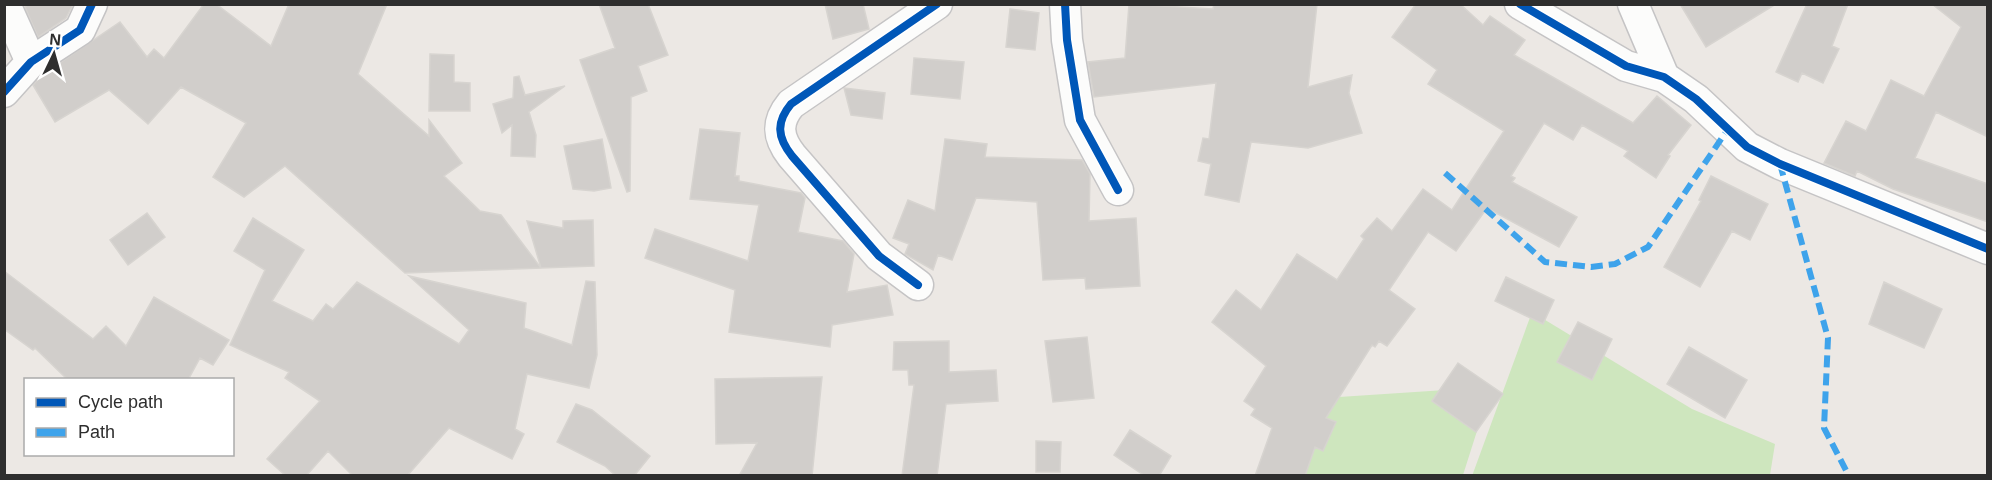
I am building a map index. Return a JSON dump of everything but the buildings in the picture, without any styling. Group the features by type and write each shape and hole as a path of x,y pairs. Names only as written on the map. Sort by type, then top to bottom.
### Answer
{"street":[{"path":"6,4 31,62"},
{"path":"4,92 31,62 80,30 92,4"},
{"path":"918,285 879,256 792,156 783,144 779,131 783,114 791,104 937,4"},
{"path":"1065,4 1067,40 1080,120 1118,190"},
{"path":"1520,4 1626,66 1664,77 1696,99 1747,147 1780,164 1988,249"},
{"path":"1633,4 1664,77"}],"green space":[{"path":"1532,312 1692,409 1775,444 1770,475 1472,476"},
{"path":"1491,387 1463,475 1286,476 1339,397"}],"marked path":[{"path":"1445,173 1545,262 1591,267 1615,264 1648,247 1728,129"},
{"path":"1780,164 1828,338 1824,428 1849,476"}],"cycle path":[{"path":"4,92 31,62 80,30 92,4"},
{"path":"918,285 879,256 792,156 783,142 780,130 783,117 791,104 937,4"},
{"path":"1065,4 1067,40 1080,120 1118,190"},
{"path":"1520,4 1626,66 1664,77 1696,99 1747,147 1780,164 1988,249"}]}
